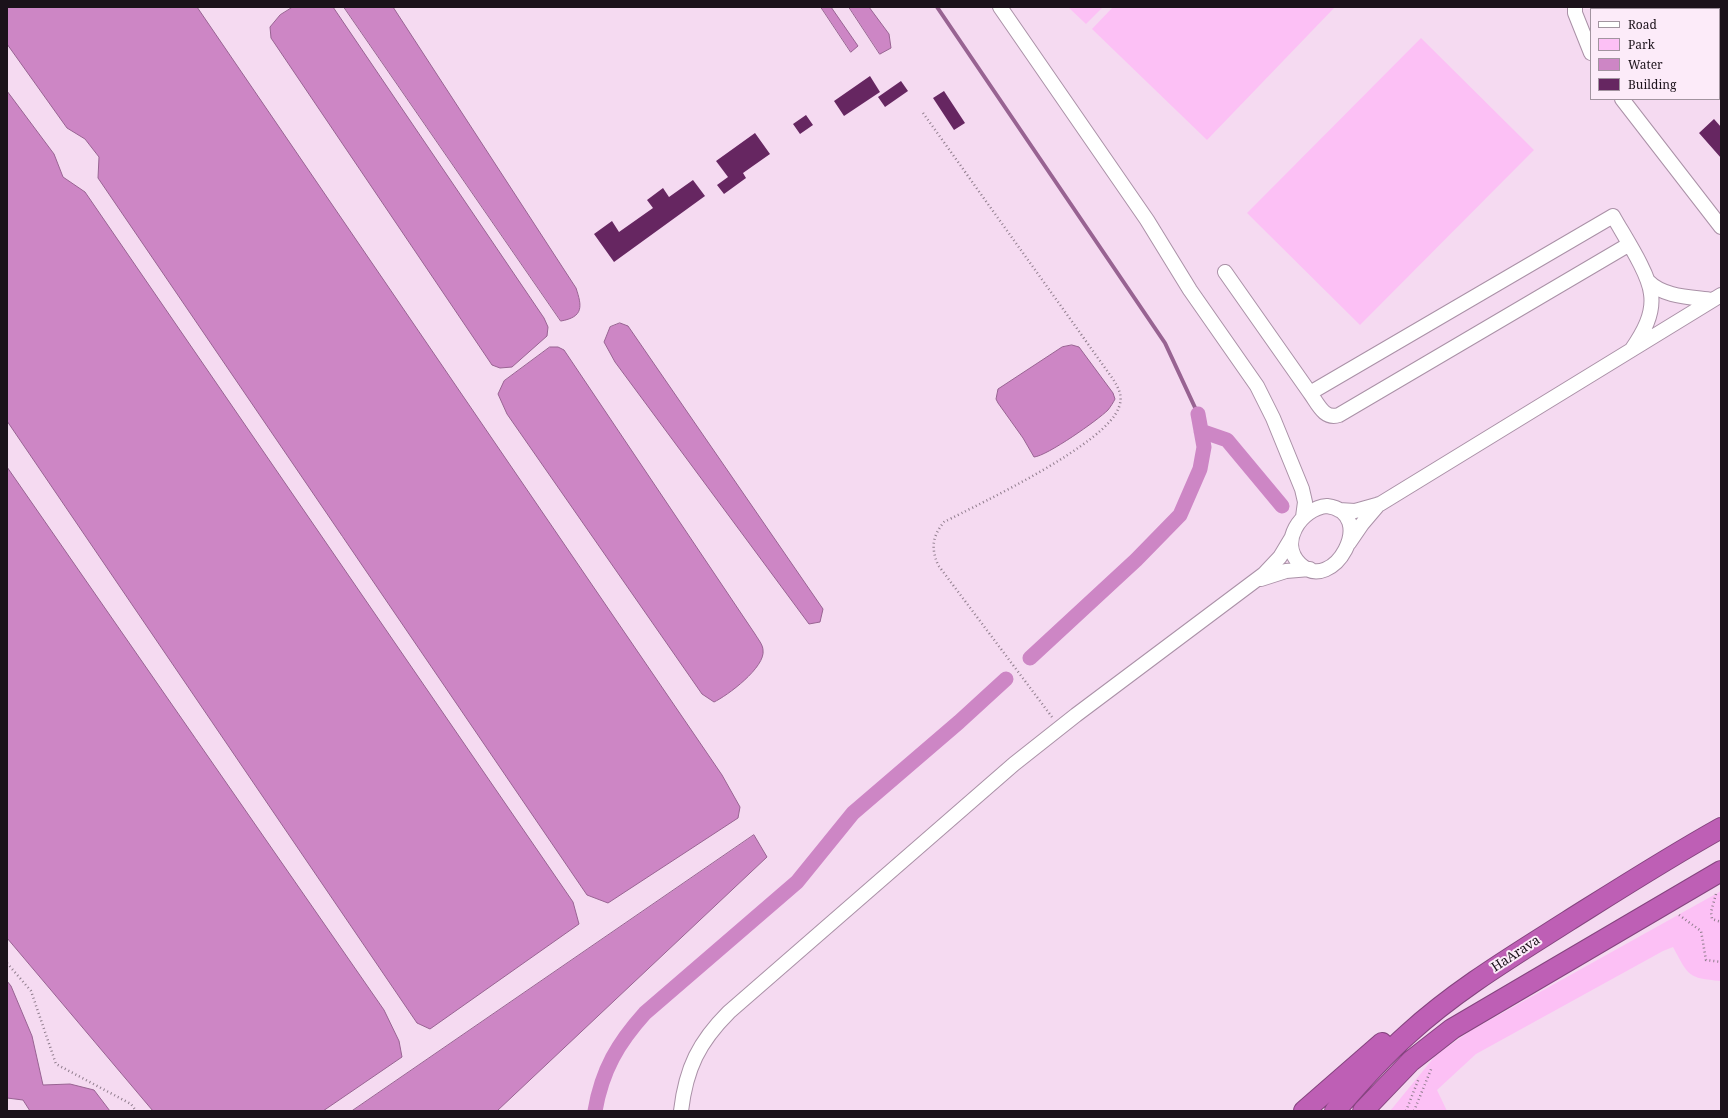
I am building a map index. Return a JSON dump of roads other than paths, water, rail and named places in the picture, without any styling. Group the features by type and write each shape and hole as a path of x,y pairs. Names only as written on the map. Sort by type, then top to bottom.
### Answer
{"highway":[{"name":"HaArava","path":"1335,1111 1386,1054 1443,1004 1491,970 1550,932 1661,863 1721,828"},
{"path":"1363,1111 1411,1061 1452,1029 1719,872"},
{"path":"1304,1111 1374,1050 1410,1024 1443,1004"}],"street":[{"path":"1000,7 1147,220 1190,290 1256,386 1273,418 1302,489 1305,502 1303,517"},
{"path":"1575,7 1590,50"},
{"path":"1623,100 1721,227"},
{"path":"1310,393 1613,216 1648,280 1653,286 1668,293 1718,297"},
{"path":"1225,272 1326,415 1332,417 1339,415 1628,245"},
{"path":"1632,349 1641,337 1650,314 1651,294 1648,280"},
{"path":"1339,510 1355,511 1380,504 1718,297"},
{"path":"1302,489 1311,501 1321,506"},
{"path":"1252,583 1279,573 1321,570 1332,566 1341,557 1362,524 1380,504"},
{"path":"681,1111 683,1089 699,1047 713,1028 729,1012 994,781 1060,727 1252,583 1275,563 1292,537 1297,525 1310,510 1321,506 1332,506 1346,516 1350,527 1348,545"},
{"path":"1292,537 1292,549 1297,560 1310,570"}],"water":[{"path":"7,7 197,7 722,775 740,807 738,818 608,903 587,895 98,178 99,157 85,139 67,128 7,44"},
{"path":"293,7 333,7 544,318 548,327 547,336 512,367 500,368 492,365 271,38 270,27 280,15"},
{"path":"344,7 393,7 576,288 580,305 577,314 574,317 561,321"},
{"path":"821,7 831,7 858,46 851,52"},
{"path":"849,7 869,7 889,34 891,48 880,54"},
{"path":"7,91 54,154 63,177 85,192 573,902 579,924 430,1029 417,1023 7,421"},
{"path":"620,323 628,326 823,609 820,622 809,624 615,362 604,342 610,327"},
{"path":"1072,345 1079,347 1113,393 1115,399 1108,410 1084,429 1050,451 1034,457 1023,438 998,403 996,399 998,389 1062,347"},
{"path":"550,347 558,347 564,350 763,648 762,657 752,672 728,694 714,702 702,694 507,414 498,394 504,381"},
{"path":"7,467 384,1010 399,1041 402,1057 323,1111 153,1111 7,938"},
{"path":"754,835 767,857 497,1111 352,1111"},
{"path":"7,981 11,986 32,1036 43,1085 70,1084 94,1090 110,1111 30,1111 23,1100 7,1098"}],"waterway":[{"path":"937,7 1165,343 1198,414"},
{"path":"1030,658 1136,560 1180,515 1200,469 1204,447 1198,414"},
{"path":"1201,431 1227,440 1282,506"},
{"path":"595,1111 602,1083 612,1058 635,1024 645,1013 797,882 853,813 959,722 1006,679"}]}
